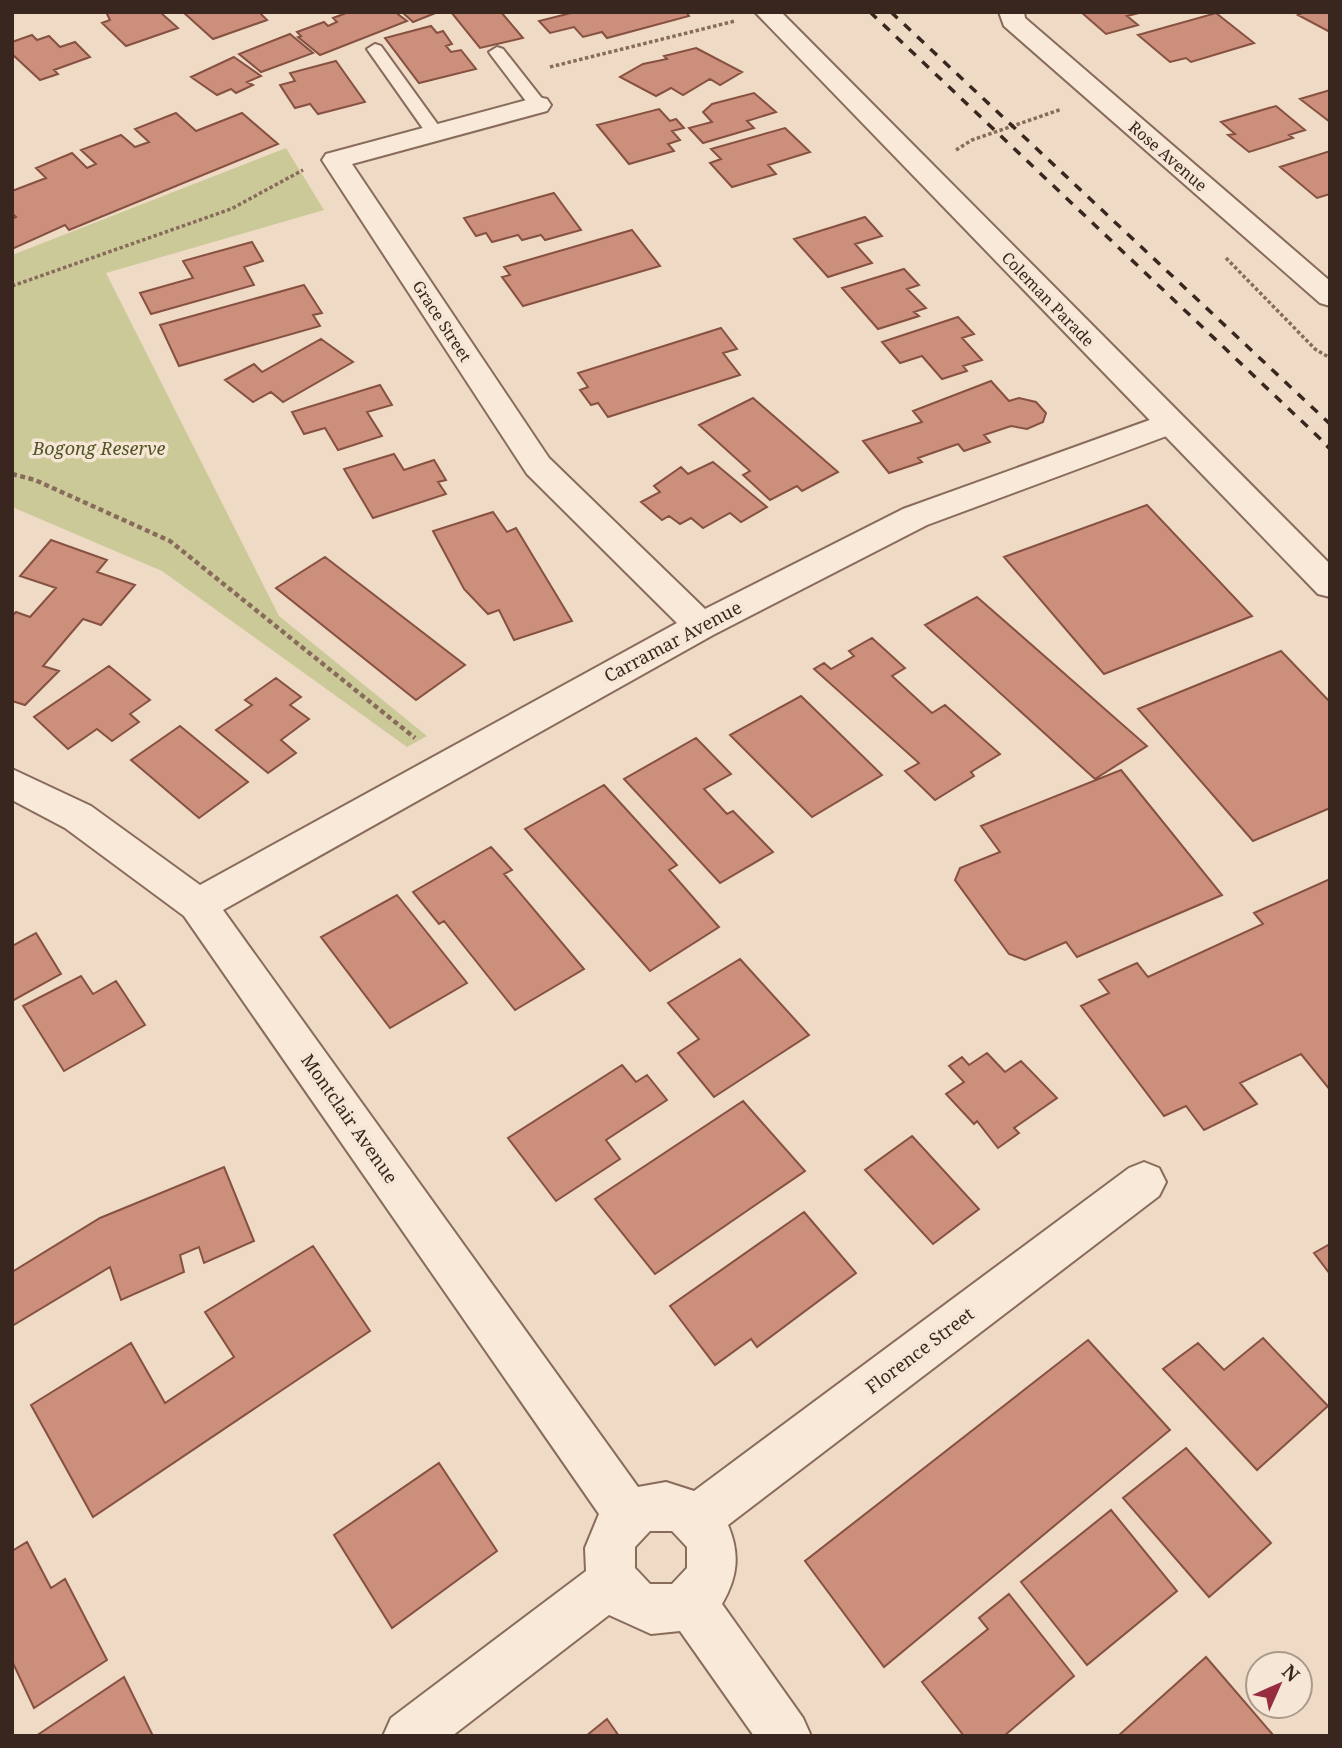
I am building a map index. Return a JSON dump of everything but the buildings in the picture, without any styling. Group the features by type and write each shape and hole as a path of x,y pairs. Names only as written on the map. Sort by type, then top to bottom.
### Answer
{"street":[{"name":"Rose Avenue","path":"1012,12 1013,21 1330,297"},
{"name":"Coleman Parade","path":"756,15 1330,585"},
{"path":"336,160 538,105"},
{"name":"Grace Street","path":"336,160 538,466 701,626"},
{"name":"Carramar Avenue","path":"198,905 701,626 915,517 1169,424"},
{"name":"Montclair Avenue","path":"12,783 78,817 198,905 629,1515"},
{"name":"Florence Street","path":"696,1519 1144,1182"},
{"path":"662,1504 680,1508 696,1519 707,1534 712,1561 704,1587 690,1602 673,1610 655,1611 637,1606 613,1581 609,1563 611,1544 618,1527 629,1515 645,1507 662,1504"},
{"path":"409,1736 613,1581"},
{"path":"690,1602 785,1736"}],"lane":[{"path":"375,49 435,133"},
{"path":"497,52 538,105"}],"path":[{"path":"516,76 625,46 691,34 756,15"},
{"path":"956,150 972,140 1099,96"},
{"path":"12,286 231,209 294,172 336,160"},
{"path":"12,474 35,480 170,541 449,765"}],"green space":[{"name":"Bogong Reserve","path":"286,148 324,210 106,273 279,616 427,736 407,747 162,571 12,507 12,255"}],"railway":[{"path":"870,12 1329,447"},
{"path":"891,12 1330,424"}]}
